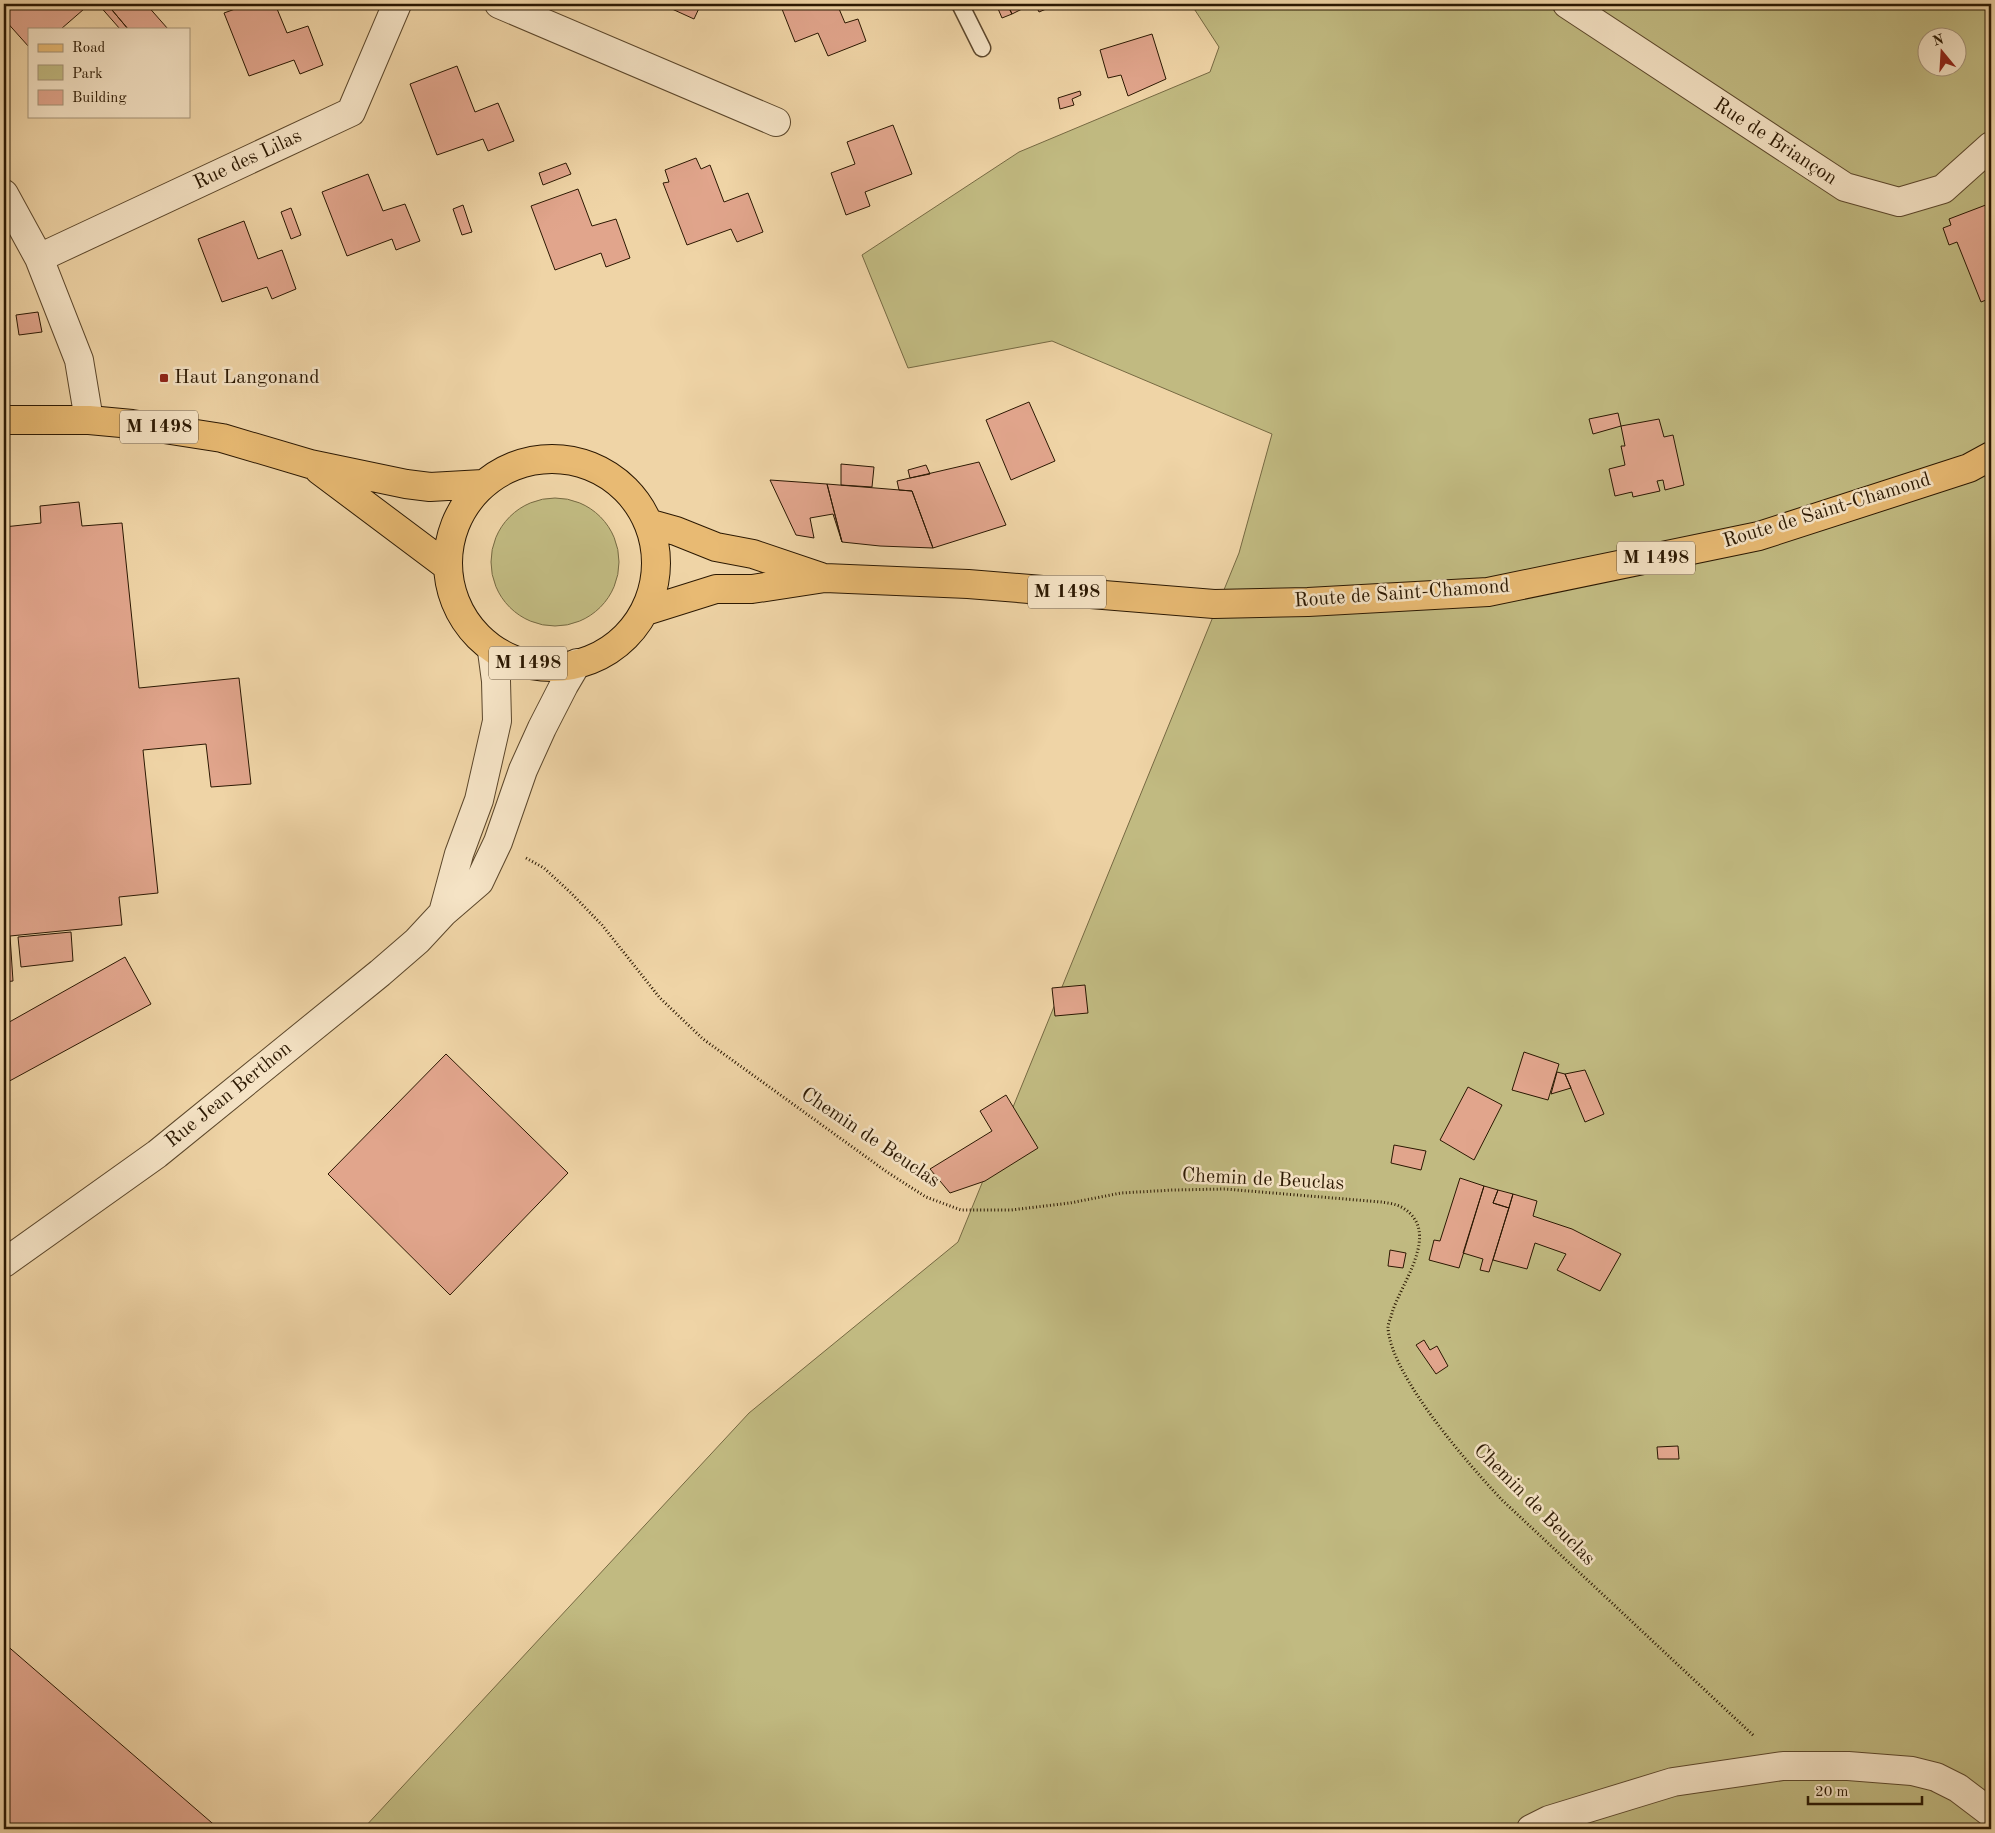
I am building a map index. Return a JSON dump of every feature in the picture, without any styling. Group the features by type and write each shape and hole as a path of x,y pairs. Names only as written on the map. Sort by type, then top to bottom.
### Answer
{"main road":[{"name":"M 1498","path":"4,420 88,420 159,427 222,438 310,464 406,484 430,487 483,484"},
{"name":"Route de Saint-Chamond","path":"825,578 968,584 1214,604 1308,602 1488,592 1759,536 1969,468 1991,456"},
{"name":"M 1498","path":"568,459 592,466 617,478 636,499 651,524 676,531 716,547 753,554 825,578 752,589 716,589 646,611 631,630 606,650 578,663 537,666 492,651 471,632 459,614 450,590 447,566 455,529 463,512 483,484 509,466 540,460 568,459"},
{"name":"M 1498","path":"310,464 369,506 447,566"},
{"path":"646,611 655,585 658,565 658,547 651,524"}],"street":[{"name":"Rue des Lilas","path":"39,258 351,112 397,4"},
{"path":"499,4 553,14 776,122"},
{"name":"Rue de Briançon","path":"1566,4 1845,188 1899,202 1943,189 1991,146"},
{"path":"4,194 39,258 79,360 88,420"},
{"path":"443,913 459,854 479,800 498,721 492,651"},
{"name":"Rue Jean Berthon","path":"4,1263 156,1154 417,942 443,913 479,882 498,842 523,770 564,685 578,663"},
{"path":"1532,1829 1549,1820 1673,1782 1783,1766 1848,1766 1912,1771 1936,1777 1958,1788 1991,1813"}],"lane":[{"path":"960,4 982,48"}],"path":[{"name":"Chemin de Beuclas","path":"498,842 544,868 571,893 602,925 660,998 703,1039 887,1172 926,1197 961,1210 1011,1210 1070,1203 1121,1193 1224,1189 1381,1202 1402,1207 1416,1219 1420,1239 1414,1263 1396,1301 1388,1327 1394,1351 1411,1383 1438,1424 1470,1466 1502,1500 1729,1711 1783,1766"}],"green space":[{"path":"1191,4 1991,4 1991,1829 363,1829 749,1413 958,1242 1239,553 1272,434 1052,341 908,368 862,255 1019,152 1210,72 1219,47"},
{"path":"555,498 579,503 600,517 614,538 619,562 614,586 600,607 579,621 555,626 531,621 510,607 496,586 491,562 496,538 510,517 531,503"}],"building":[{"path":"8,4 85,4 82,6 84,9 62,28 28,28 28,46 4,19 4,7"},
{"path":"98,4 107,4 127,28 119,28"},
{"path":"107,4 146,4 167,28 127,28"},
{"path":"249,4 275,4 287,33 308,26 323,65 300,74 294,60 249,76 224,13"},
{"path":"661,4 701,4 694,19"},
{"path":"780,4 837,4 845,23 858,19 866,41 828,56 818,33 795,42"},
{"path":"996,4 1007,4 1012,14 1002,18"},
{"path":"1007,4 1032,4 1012,14"},
{"path":"1035,4 1058,4 1039,12"},
{"path":"1152,34 1166,79 1128,96 1121,75 1108,78 1100,50"},
{"path":"457,66 475,112 498,103 514,141 488,151 483,139 437,155 410,84"},
{"path":"1080,91 1081,95 1072,99 1074,105 1060,109 1058,98"},
{"path":"893,125 912,174 865,192 870,206 846,215 831,173 855,164 847,142"},
{"path":"696,158 701,169 710,165 724,202 748,193 763,232 737,242 731,229 687,245 663,183 669,182 665,170"},
{"path":"566,163 571,174 543,185 539,173"},
{"path":"368,174 383,211 405,204 420,241 396,250 392,239 347,256 322,192"},
{"path":"578,189 592,226 616,219 630,258 606,267 601,253 555,270 531,206"},
{"path":"1991,203 1991,298 1981,302 1957,242 1949,245 1943,228 1951,225 1949,219"},
{"path":"463,205 472,232 462,235 453,209"},
{"path":"291,208 301,235 291,239 281,212"},
{"path":"244,221 258,259 282,250 296,289 272,299 267,287 222,302 198,239"},
{"path":"38,312 42,332 19,335 16,315"},
{"path":"1029,402 1055,461 1011,480 986,420"},
{"path":"1618,413 1621,426 1593,434 1589,419"},
{"path":"1659,419 1664,437 1673,435 1684,485 1665,490 1663,480 1657,481 1660,491 1633,497 1632,492 1615,496 1609,469 1625,465 1621,446 1625,446 1621,426"},
{"path":"979,462 1006,525 933,548 912,491 899,490 897,481"},
{"path":"841,464 874,467 872,487 841,485"},
{"path":"926,465 930,474 910,478 908,470"},
{"path":"770,480 827,484 842,542 833,514 810,518 814,538 796,535"},
{"path":"827,484 912,491 933,548 842,542"},
{"path":"79,502 82,526 122,523 139,688 239,678 251,784 211,787 206,744 143,750 158,893 119,897 122,925 10,936 13,981 4,982 4,527 41,523 40,506"},
{"path":"71,932 73,961 21,967 18,937"},
{"path":"125,957 151,1004 4,1084 4,1025"},
{"path":"1085,985 1088,1013 1055,1016 1052,988"},
{"path":"1524,1052 1559,1064 1548,1100 1512,1090"},
{"path":"446,1054 568,1173 450,1295 328,1174"},
{"path":"1585,1070 1604,1114 1585,1122 1565,1074"},
{"path":"1557,1072 1565,1074 1571,1088 1551,1094"},
{"path":"1468,1087 1502,1105 1474,1160 1440,1140"},
{"path":"1006,1095 1038,1148 985,1181 950,1193 930,1169 992,1131 980,1111"},
{"path":"1394,1145 1426,1151 1421,1170 1391,1163"},
{"path":"1460,1178 1484,1186 1459,1268 1429,1260 1434,1240 1440,1241"},
{"path":"1484,1186 1498,1190 1493,1203 1509,1208 1489,1272 1480,1270 1483,1259 1463,1253"},
{"path":"1498,1190 1513,1194 1509,1208 1493,1203"},
{"path":"1513,1194 1537,1201 1533,1216 1572,1229 1621,1254 1600,1291 1557,1270 1566,1254 1535,1243 1527,1269 1493,1260"},
{"path":"1390,1250 1406,1253 1403,1268 1388,1266"},
{"path":"1424,1340 1430,1350 1437,1346 1448,1366 1436,1374 1416,1345"},
{"path":"1678,1446 1679,1459 1658,1459 1657,1447"},
{"path":"4,1643 219,1829 4,1829"}],"place":[{"name":"Haut Langonand","path":"164,378"}]}
